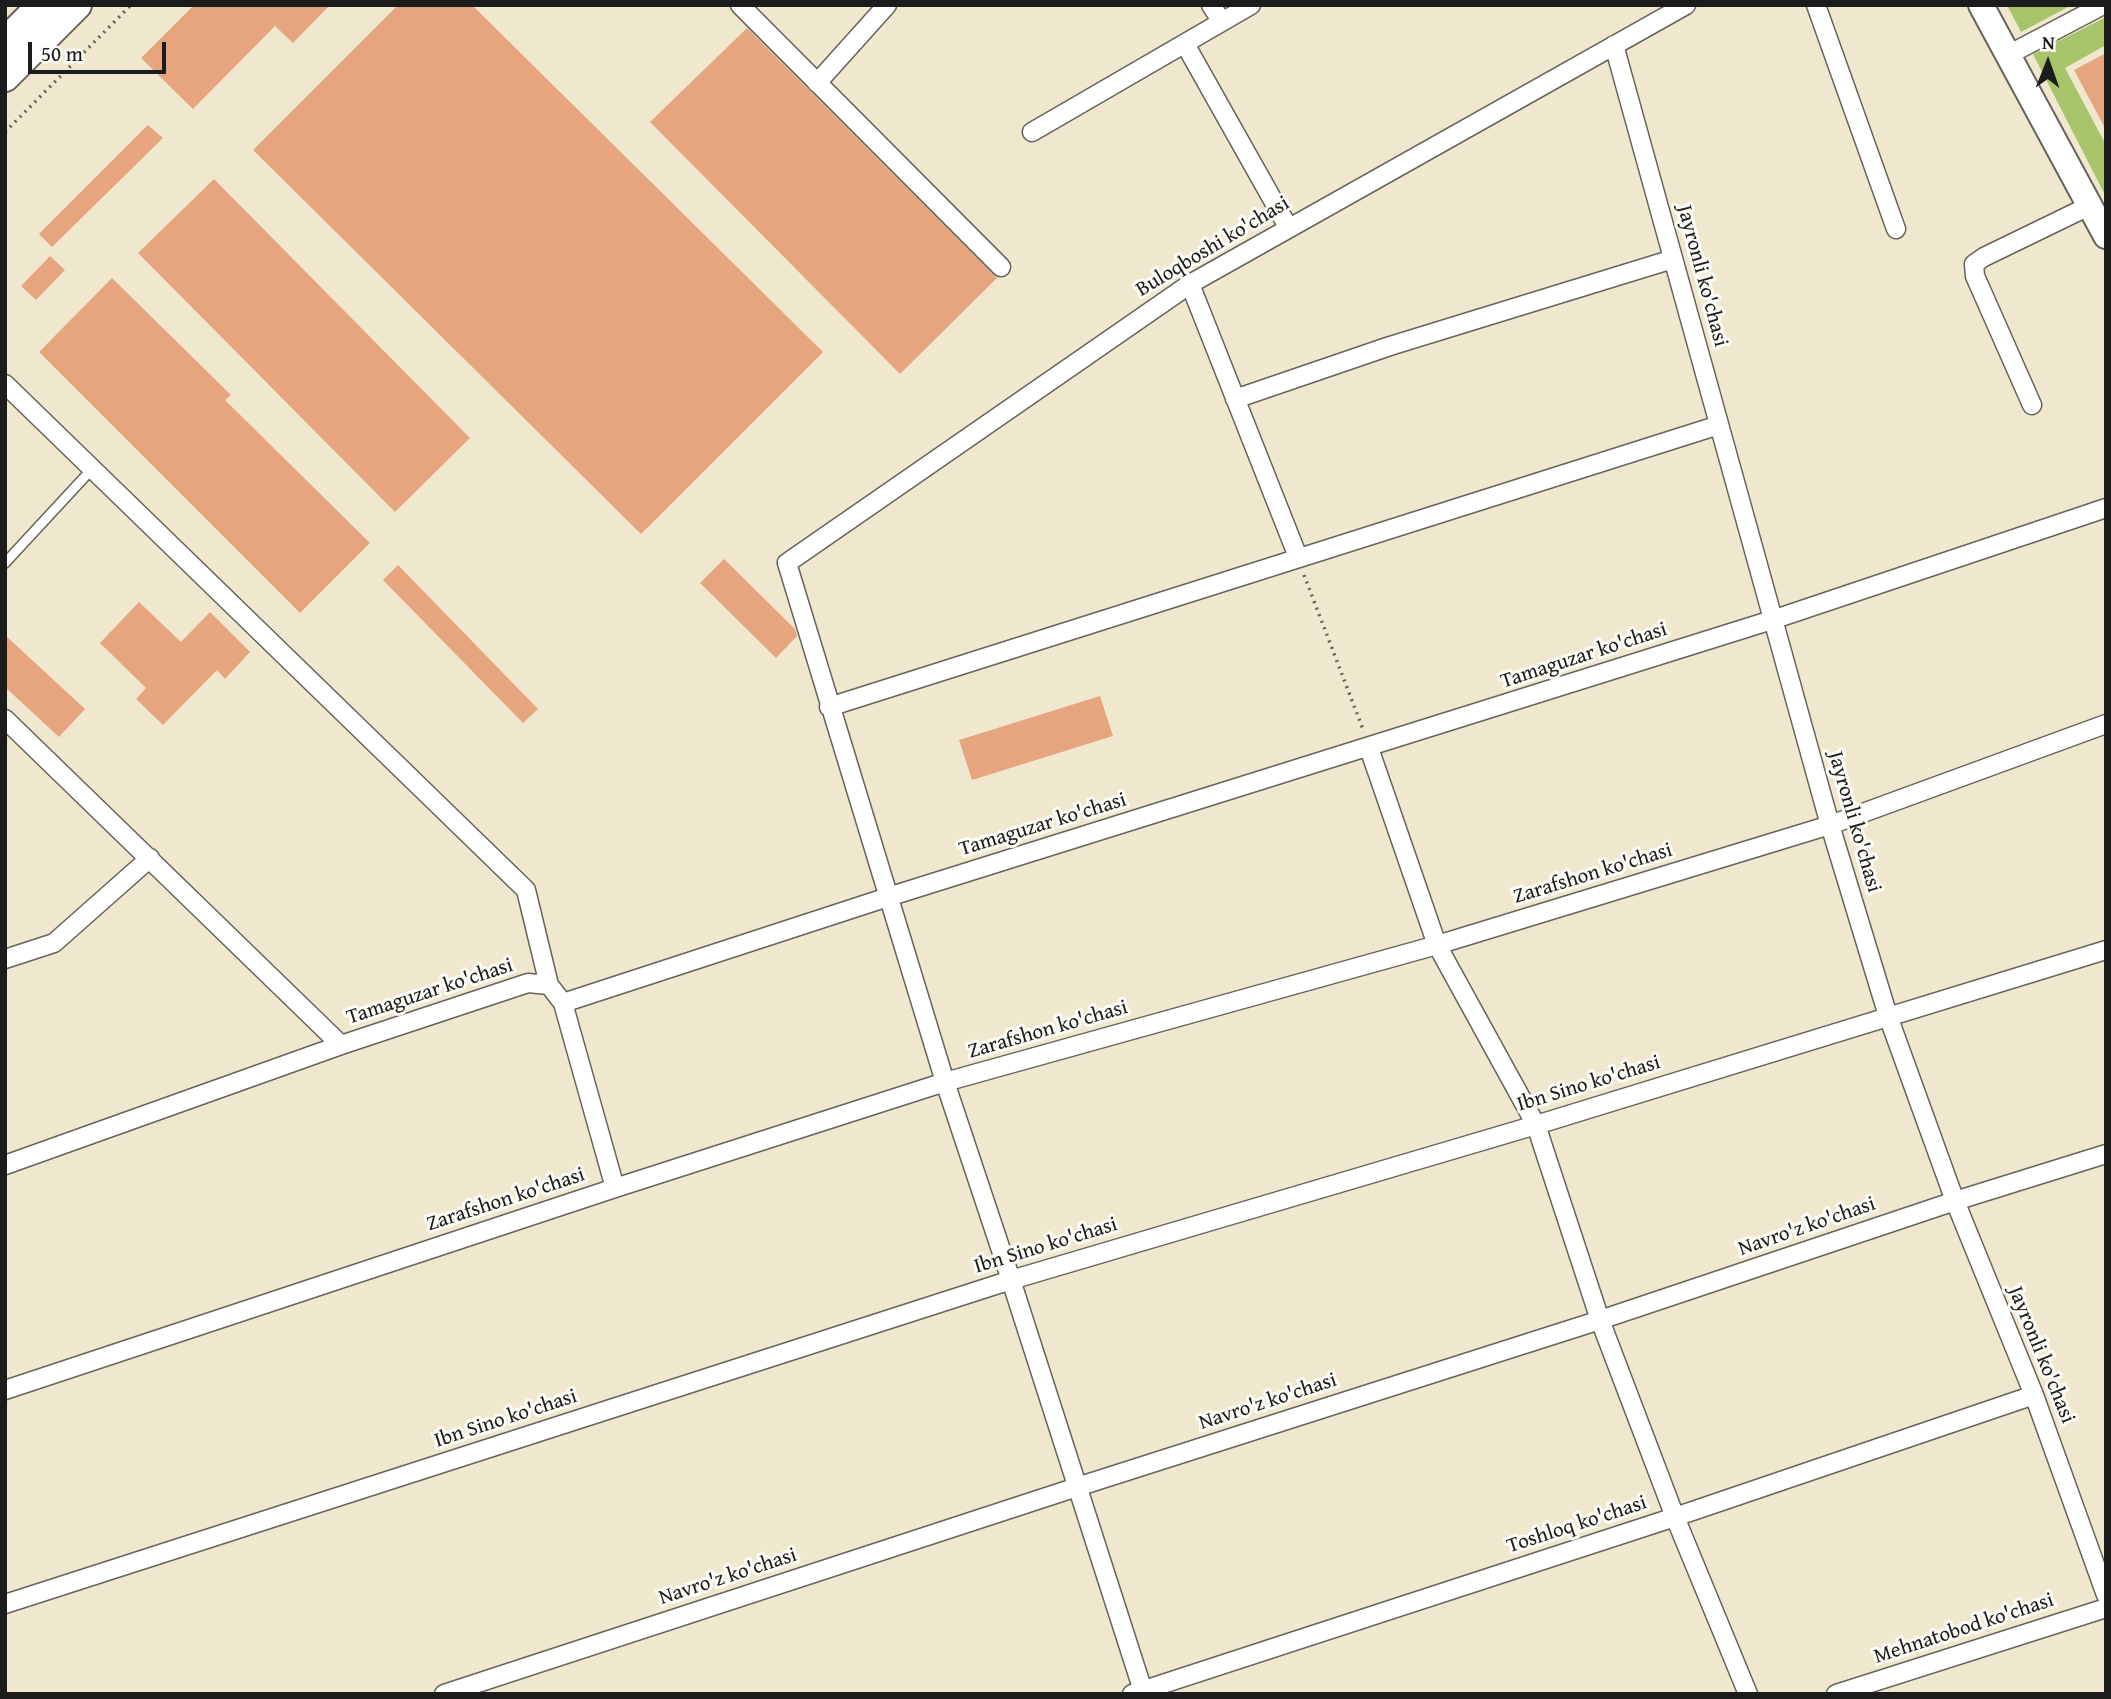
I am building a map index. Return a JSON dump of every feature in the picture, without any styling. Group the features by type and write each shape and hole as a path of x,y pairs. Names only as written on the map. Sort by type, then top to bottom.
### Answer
{"main road":[{"path":"5,42 42,5"},
{"path":"5,78 77,5"}],"street":[{"path":"740,5 1001,267"},
{"path":"817,83 887,5"},
{"path":"1211,5 1222,22"},
{"path":"1032,132 1251,5"},
{"name":"Buloqboshi ko'chasi","path":"829,707 787,563 1190,284 1686,5"},
{"path":"1816,5 1896,229"},
{"path":"1981,5 2106,236"},
{"path":"2008,55 2103,5"},
{"path":"1185,44 1288,227"},
{"name":"Jayronli ko'chasi","path":"1614,45 1830,825 1888,1016 1955,1201 2034,1395 2106,1595"},
{"path":"2032,405 1975,276 1974,264 2089,206"},
{"path":"1235,398 1390,346 1673,259"},
{"path":"1190,284 1298,557"},
{"path":"5,384 526,890 549,985 562,1003 615,1188"},
{"path":"1140,1693 1077,1486 1012,1280 945,1082 829,707 1719,425"},
{"name":"Tamaguzar ko'chasi","path":"562,1003 888,897 1775,619 2106,508"},
{"path":"5,719 341,1045"},
{"name":"Zarafshon ko'chasi","path":"5,1390 945,1082 1437,945 1830,825 2106,724"},
{"path":"1369,748 1437,945 1536,1125 1600,1320 1675,1517 1748,1694"},
{"path":"5,959 54,943 150,858"},
{"name":"Ibn Sino ko'chasi","path":"5,1604 1012,1280 1536,1125 2106,950"},
{"name":"Tamaguzar ko'chasi","path":"5,1165 341,1045 528,982 549,985"},
{"name":"Navro'z ko'chasi","path":"444,1694 1077,1486 1600,1320 1955,1201 2106,1154"},
{"name":"Toshloq ko'chasi","path":"1140,1693 1675,1517 2034,1395"},
{"name":"Mehnatobod ko'chasi","path":"1836,1694 2106,1608"}],"lane":[{"path":"5,563 92,470"}],"path":[{"path":"5,132 131,5"},
{"path":"1298,557 1369,748"}],"green space":[{"path":"2007,5 2072,5 2021,32"},
{"path":"2106,17 2106,45 2065,68 2106,145 2106,197 2033,54"}],"building":[{"path":"194,5 330,5 293,43 275,26 193,109 141,58"},
{"path":"398,5 472,5 823,352 641,534 253,150"},
{"path":"747,28 997,278 900,374 650,122"},
{"path":"2106,53 2106,130 2074,70"},
{"path":"148,125 163,138 52,247 39,234"},
{"path":"214,179 470,438 395,512 138,253"},
{"path":"50,256 65,270 36,300 21,286"},
{"path":"112,278 231,395 225,400 370,543 300,613 39,352"},
{"path":"724,559 795,629 797,636 776,658 700,583"},
{"path":"398,565 538,709 523,723 383,580"},
{"path":"139,602 181,642 210,612 250,652 225,679 217,670 163,725 136,699 146,688 100,643"},
{"path":"5,635 85,709 59,737 5,687"},
{"path":"1100,696 1113,736 972,780 959,740"}]}
